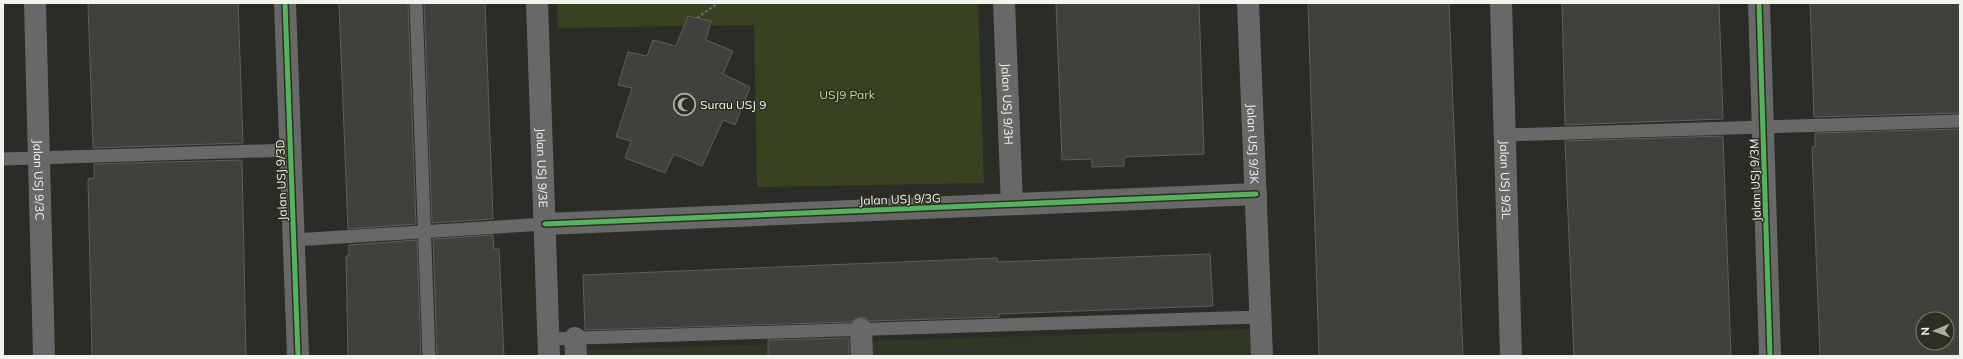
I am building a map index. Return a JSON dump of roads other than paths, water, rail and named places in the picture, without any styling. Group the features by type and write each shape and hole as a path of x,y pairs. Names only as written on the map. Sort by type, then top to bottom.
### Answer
{"street":[{"name":"Jalan USJ 9/3C","path":"35,3 44,356"},
{"name":"Jalan USJ 9/3D","path":"285,3 298,356"},
{"name":"Jalan USJ 9/3E","path":"537,3 549,347"},
{"name":"Jalan USJ 9/3H","path":"1004,3 1012,204"},
{"name":"Jalan USJ 9/3K","path":"1248,3 1262,356"},
{"name":"Jalan USJ 9/3L","path":"1501,3 1511,356"},
{"name":"Jalan USJ 9/3M","path":"1760,3 1770,356"},
{"name":"Jalan USJ 9/3G","path":"545,224 1256,194"},
{"path":"861,329 862,356"}],"lane":[{"path":"416,3 429,356"},
{"path":"1505,135 1960,121"},
{"path":"3,159 290,150"},
{"path":"294,240 545,224"},
{"path":"549,347 576,347 861,329 1260,317"}],"place":[{"name":"Surau USJ 9","path":"685,104"}],"park label":[{"name":"USJ9 Park","path":"847,94"}]}
